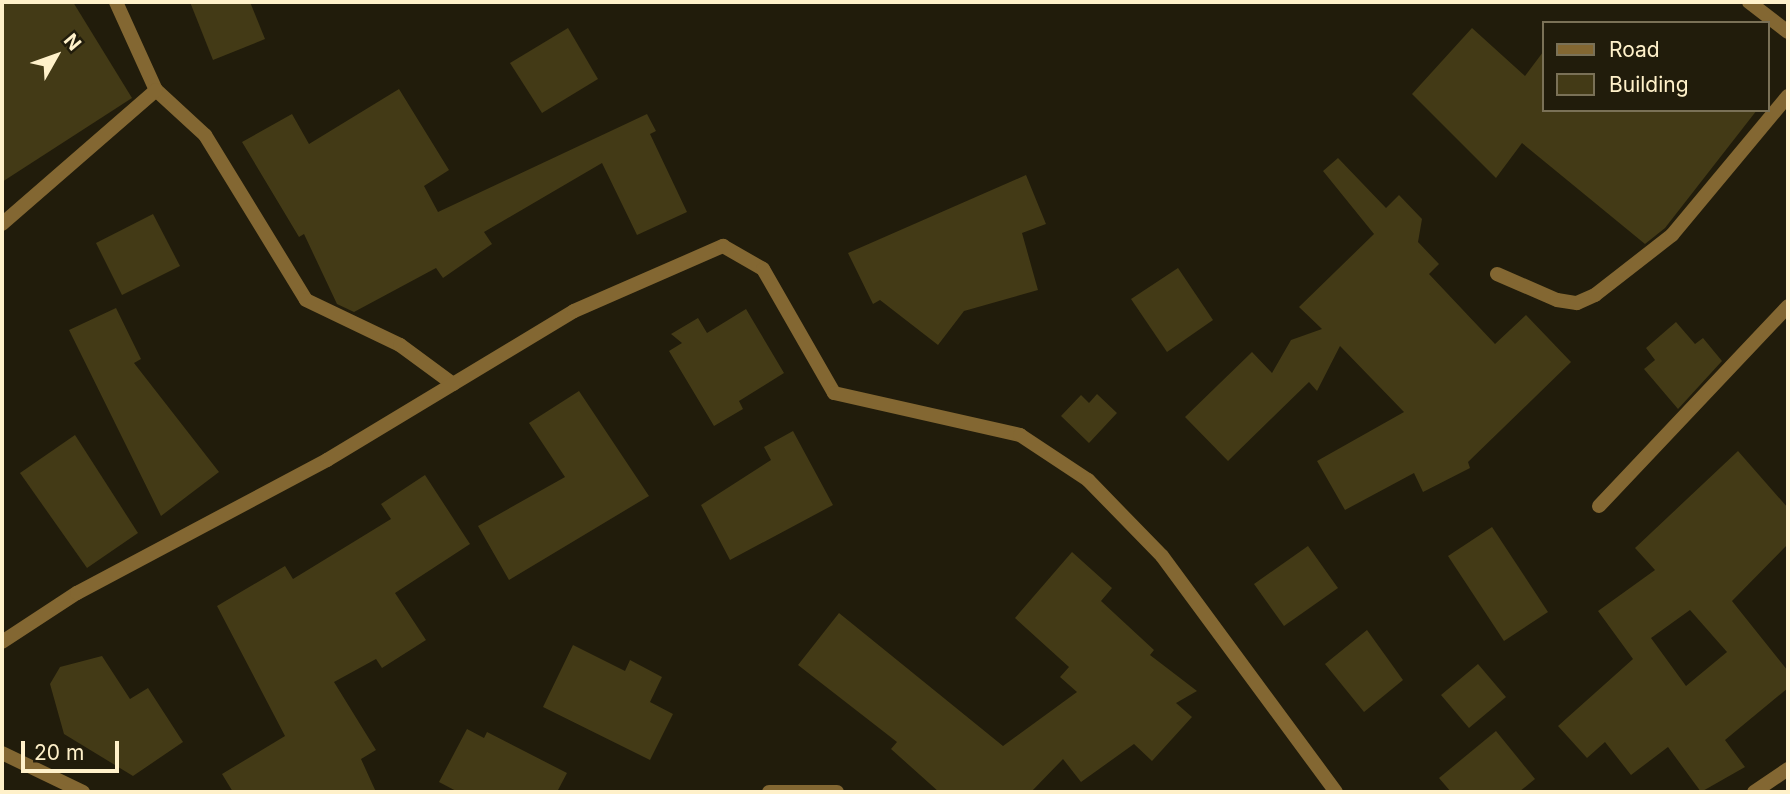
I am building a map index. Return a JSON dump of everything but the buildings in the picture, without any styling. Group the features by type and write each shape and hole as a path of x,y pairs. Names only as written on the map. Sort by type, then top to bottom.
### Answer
{"street":[{"path":"116,2 156,90 205,135 306,300 400,345 453,384"},
{"path":"1749,2 1788,32"},
{"path":"2,224 156,90"},
{"path":"1497,274 1557,300 1577,303 1595,295 1672,235 1788,96"},
{"path":"2,642 77,593 327,460 587,306 723,246 744,253 763,269 834,393 1020,435 1088,480 1161,556 1336,792"},
{"path":"1599,506 1788,306"},
{"path":"2,753 83,792"},
{"path":"1754,792 1788,769"},
{"path":"769,792 837,792"}]}
